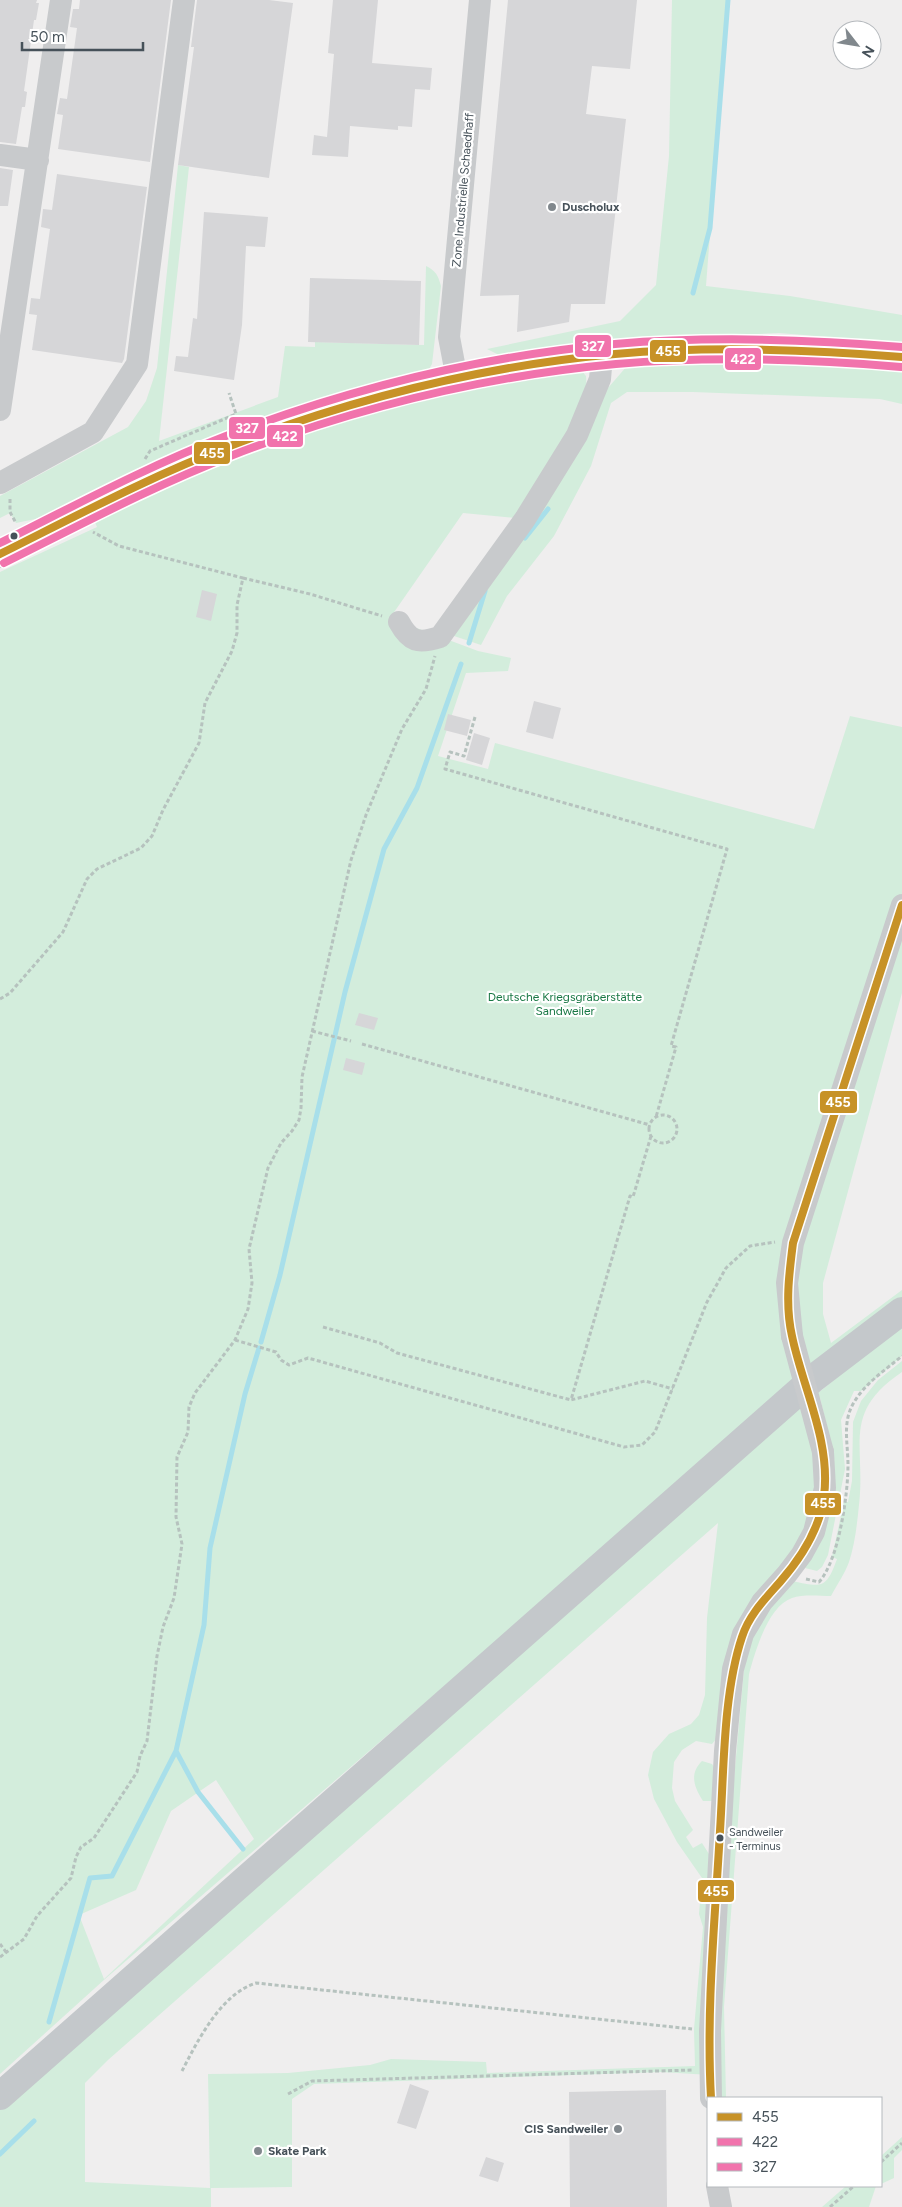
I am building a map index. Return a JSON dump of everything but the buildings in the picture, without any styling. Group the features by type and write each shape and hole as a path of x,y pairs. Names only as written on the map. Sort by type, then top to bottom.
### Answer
{"main road":[{"path":"0,554 79,514 184,466 260,435 353,404 457,379 602,355 754,348 902,357"},
{"path":"0,2096 806,1385 902,1311"}],"street":[{"path":"0,410 61,0"},
{"path":"0,483 93,432 137,364 184,0"},
{"name":"Zone Industrielle Schaedhaff","path":"457,379 449,337 480,0"},
{"path":"0,155 38,160"},
{"path":"399,622 405,633 416,641 440,638 525,519 577,435 600,379 602,355"},
{"path":"711,2097 710,2031 725,1751 733,1669 743,1634 762,1602 802,1554 814,1532 825,1488 823,1452 792,1336 787,1283 793,1243 902,904"},
{"path":"717,2187 721,2207"}],"path":[{"path":"79,514 85,527 119,546 310,594 399,622"},
{"path":"0,999 16,986 63,932 87,879 97,868 141,848 152,836 163,810 190,763 199,743 205,703 232,651 237,633 237,605 243,578"},
{"path":"0,1957 24,1939 37,1916 71,1878 76,1857 81,1847 94,1838 137,1772 140,1756 147,1741 157,1656 163,1627 174,1598 182,1544 176,1517 177,1457 188,1432 189,1407 195,1393 235,1340 248,1309 252,1283 249,1249 268,1168 280,1143 292,1132 299,1120 302,1077 351,860 366,815 402,729 426,689 440,638"},
{"path":"475,717 464,756 450,752 445,769 727,849 671,1046 676,1047 656,1117 650,1125 651,1136 633,1197 630,1196 571,1400"},
{"path":"312,1031 351,1041"},
{"path":"362,1044 650,1125"},
{"path":"651,1136 660,1142 665,1142 670,1141 677,1132 672,1117 667,1115 656,1117"},
{"path":"235,1340 276,1352 281,1360 289,1365 308,1358 624,1446 642,1445 655,1432 707,1302 726,1268 750,1246 779,1241 793,1243"},
{"path":"323,1327 380,1343 397,1353 571,1400 645,1381 673,1389"},
{"path":"787,1574 819,1582 826,1575 840,1529 847,1486 846,1427 851,1408 861,1392 902,1356"},
{"path":"0,1944 6,1952"},
{"path":"182,2070 203,2032 231,1998 245,1987 256,1983 710,2031"},
{"path":"288,2094 312,2082 710,2070"},
{"path":"882,2161 902,2143"},
{"path":"830,2207 853,2187"}],"green space":[{"path":"672,0 728,0 706,286 790,296 902,315 902,343 779,333 629,340 507,359 487,349 620,321 656,285 669,156"},
{"path":"178,165 189,167 159,441 278,397 285,346 315,347 315,342 424,345 426,266 436,274 441,286 432,364 425,376 50,516 16,523 10,513 0,518 0,496 128,427 146,401 157,368"},
{"path":"679,363 845,364 902,372 902,404 880,399 693,392 627,392 611,403 591,466 554,536 507,596 481,645 451,635 601,396 627,366"},
{"name":"Deutsche Kriegsgräberstätte Sandweiler","path":"580,369 586,376 587,391 525,519 463,513 390,618 478,651 511,658 508,671 466,673 438,756 488,769 495,743 814,829 850,716 902,727 902,993 823,1283 823,1314 831,1343 902,1290 902,1300 826,1357 105,1979 0,2074 0,572 97,527 93,517 257,445 462,388","holes":["216,1780 254,1839 104,1979 79,1915 136,1890 171,1811"]},
{"path":"902,1324 902,1356 861,1391 854,1391 841,1420 845,1469 828,1555 822,1567 817,1571 805,1568 826,1525 833,1489 833,1451 820,1398 805,1410 815,1454 817,1477 816,1500 811,1518 795,1549 751,1606 732,1638 721,1682 721,1715 716,1738 712,1744 696,1741 682,1750 674,1762 672,1788 675,1801 693,1830 686,1837 693,1848 702,1843 709,1854 702,2065 710,2066 710,2075 661,2072 314,2084 292,2099 292,2187 211,2188 211,2207 0,2207 0,2106 339,1807 762,1439","holes":["718,1523 707,1618 705,1695 699,1715 691,1724 669,1734 653,1752 648,1775 654,1799 677,1842 702,1878 699,1914 703,1927 694,2029 695,2066 487,2073 486,2062 391,2059 370,2065 288,2073 208,2074 210,2188 85,2182 85,2083 108,2060"]},
{"path":"902,1361 902,1372 883,1387 863,1416 860,1431 859,1505 856,1534 849,1562 831,1596 792,1598 776,1610 764,1631 749,1674 724,2007 726,2097 719,2097 723,1898 746,1648 757,1620 792,1581 816,1585 821,1584 826,1581 833,1569 837,1559 832,1557 844,1502 848,1502 852,1481 853,1422 861,1401 878,1380"},
{"path":"702,1761 712,1764 716,1770 712,1801 703,1801 695,1786 695,1771"},
{"path":"902,2137 902,2150 894,2158 894,2178 882,2184 882,2155"},
{"path":"845,2187 876,2187 869,2207 822,2207"}],"waterway":[{"path":"693,293 710,228 728,0"},
{"path":"525,538 548,509"},
{"path":"469,643 485,591"},
{"path":"261,1342 280,1275 345,992 384,849 417,788 461,664"},
{"path":"243,1849 198,1792 176,1751 204,1625 210,1548 245,1394 259,1348"},
{"path":"49,2022 90,1878 112,1876 176,1751"},
{"path":"0,2154 34,2121"}],"transit line":[{"name":"327","path":"0,543 140,473 226,436 320,403 368,389 466,366 565,349 687,340 723,339 830,342 902,347"},
{"name":"455","path":"0,554 143,483 230,446 323,413 371,399 468,376 566,359 687,350 723,349 830,352 902,357"},
{"name":"422","path":"4,563 146,492 233,455 326,423 422,396 518,377 616,364 723,359 830,362 901,367"},
{"name":"455","path":"711,2097 712,1964 725,1733 731,1683 745,1629 758,1608 788,1573 802,1553 814,1531 824,1496 824,1455 790,1324 788,1290 793,1243 902,905"}],"place":[{"name":"Duscholux","path":"552,207"},
{"name":"Sandweiler - Terminus","path":"720,1838"},
{"name":"CIS Sandweiler","path":"618,2129"},
{"name":"Skate Park","path":"258,2151"}]}
